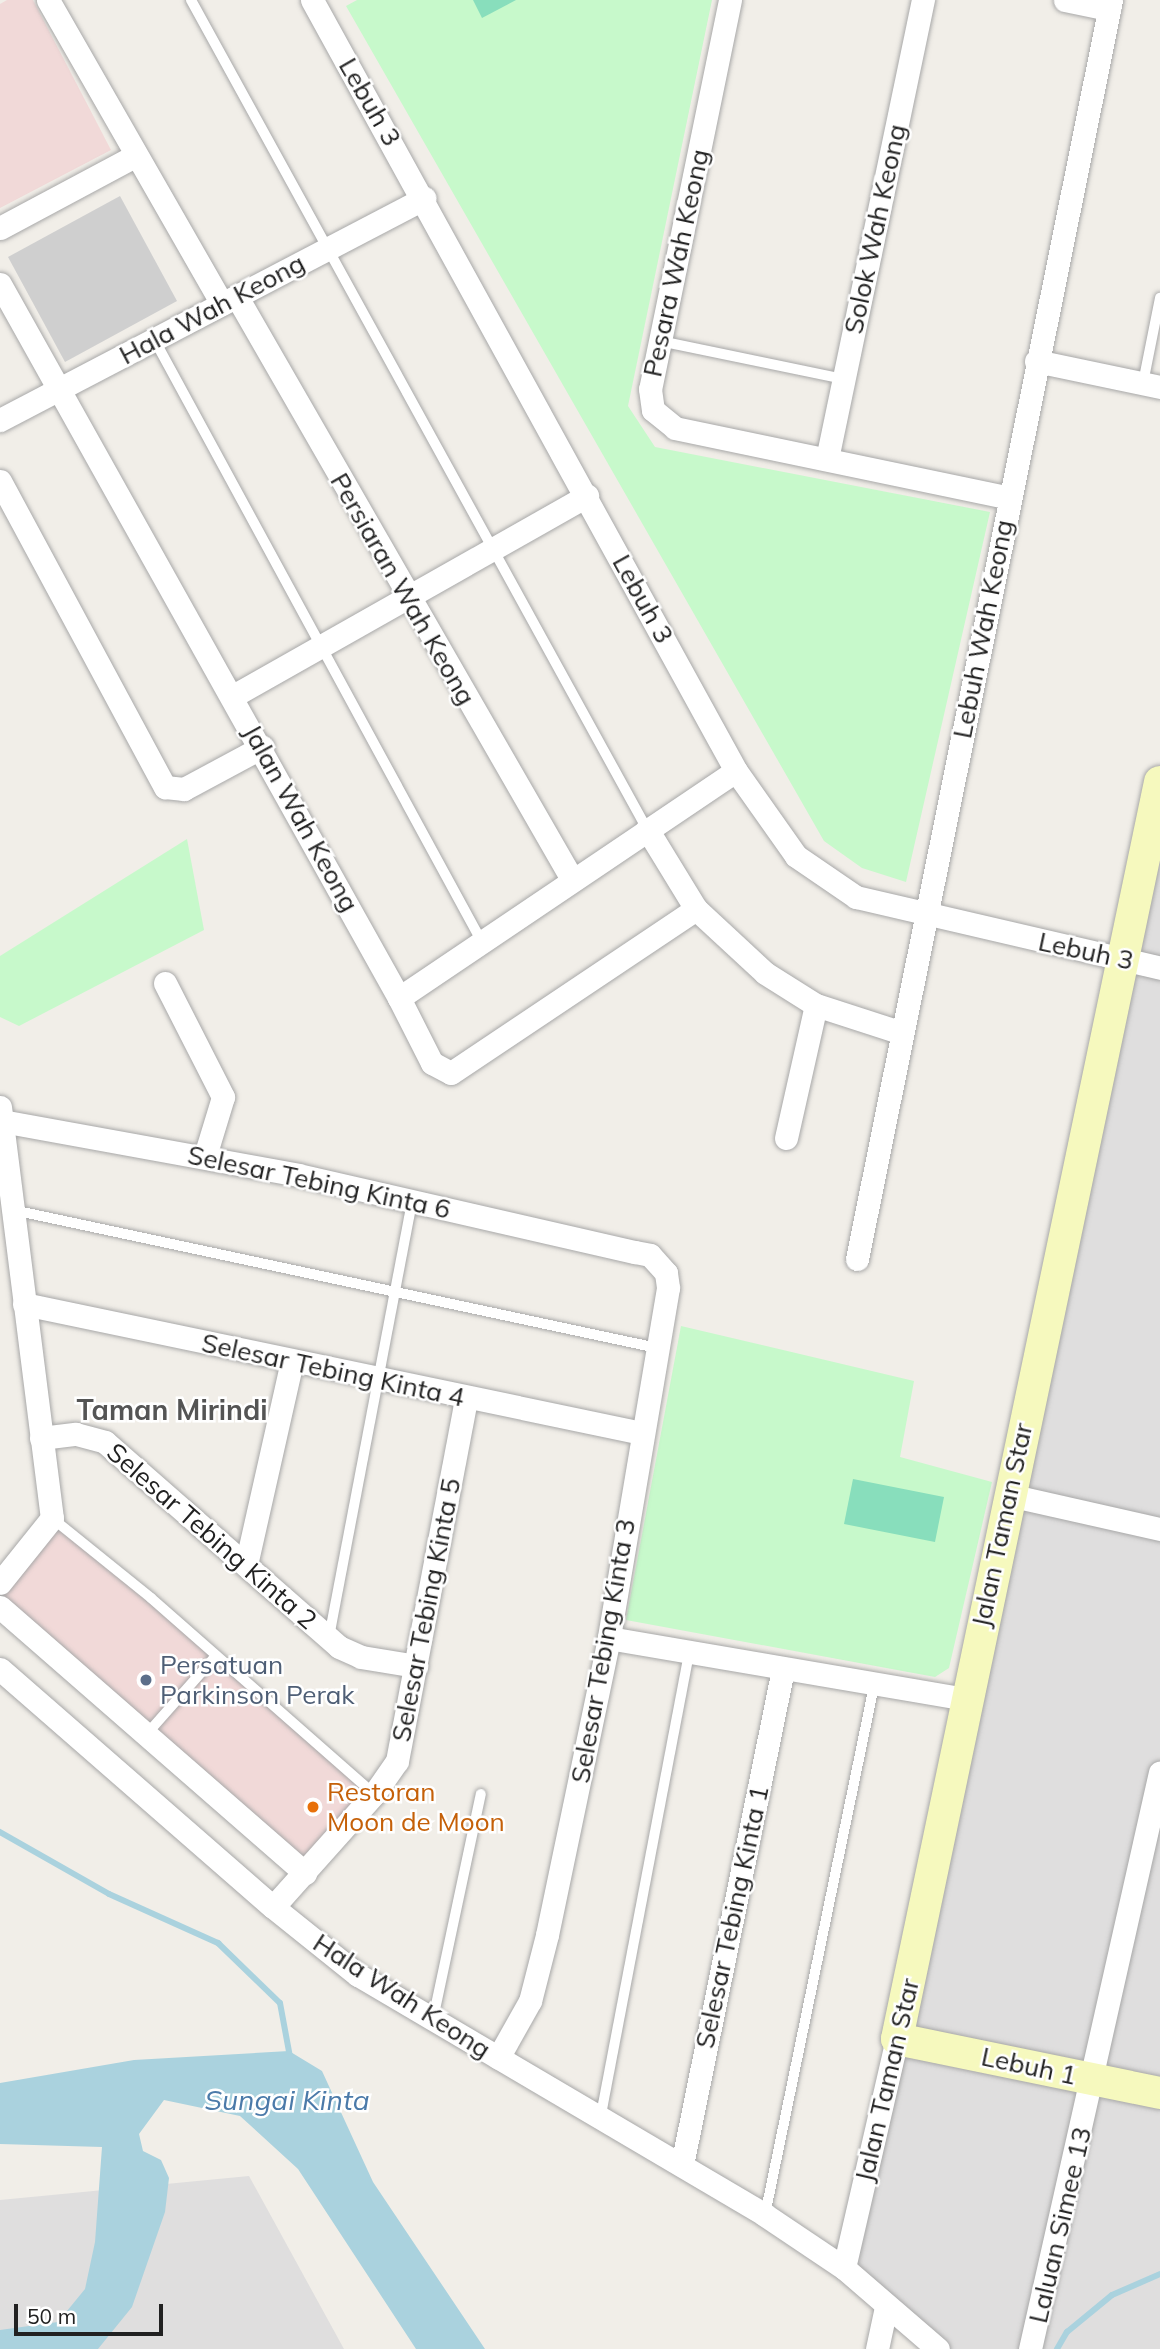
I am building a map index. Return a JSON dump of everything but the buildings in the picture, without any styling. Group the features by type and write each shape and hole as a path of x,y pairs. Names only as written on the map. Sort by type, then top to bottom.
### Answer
{"street":[{"name":"Persiaran Wah Keong","path":"48,0 135,156 229,300 572,879"},
{"name":"Lebuh 3","path":"312,0 424,198 736,771 796,856 856,897 1160,968"},
{"name":"Pesara Wah Keong","path":"730,0 650,400 666,425 1009,498"},
{"name":"Solok Wah Keong","path":"827,459 923,0"},
{"path":"1065,0 1110,5"},
{"name":"Lebuh Wah Keong","path":"857,1259 1036,361 1110,5"},
{"path":"0,228 135,156"},
{"name":"Hala Wah Keong","path":"0,420 424,198"},
{"name":"Jalan Wah Keong","path":"0,284 262,747 432,1063 451,1073 696,909"},
{"path":"1036,361 1152,385"},
{"path":"0,481 164,787 184,789 262,747"},
{"path":"233,696 587,496"},
{"path":"399,998 736,771"},
{"name":"Jalan Taman Star","path":"844,2268 897,2039 965,1699 1160,782"},
{"path":"647,829 696,909 765,973 816,1005 902,1033"},
{"path":"165,983 223,1097 205,1156"},
{"path":"786,1138 816,1005"},
{"path":"0,1583 52,1518 1,1114"},
{"name":"Selesar Tebing Kinta 6","path":"1,1114 412,1201 635,1252"},
{"name":"Selesar Tebing Kinta 3","path":"498,2058 530,2001 609,1638 668,1288 666,1273 650,1255 635,1252"},
{"name":"Selesar Tebing Kinta 4","path":"24,1304 642,1433"},
{"path":"246,1565 292,1361"},
{"name":"Selesar Tebing Kinta 5","path":"273,1907 374,1794 397,1761 466,1398"},
{"name":"Selesar Tebing Kinta 2","path":"41,1438 76,1434 105,1442 349,1653 416,1666"},
{"path":"1009,1495 1160,1529"},
{"path":"0,1607 305,1873"},
{"path":"609,1638 874,1686 965,1699"},
{"name":"Hala Wah Keong","path":"0,1668 273,1907 358,1975 765,2215 844,2268 886,2307 938,2349"},
{"name":"Selesar Tebing Kinta 1","path":"682,2165 783,1669"},
{"name":"Laluan Simee 13","path":"1030,2349 1093,2080 1160,1772"},
{"name":"Lebuh 1","path":"897,2039 1160,2093"},
{"path":"877,2349 886,2307"}],"lane":[{"path":"191,0 330,247 647,829"},
{"path":"1152,385 1160,298"},
{"path":"154,339 319,649 482,942"},
{"path":"660,341 844,379"},
{"path":"329,1637 412,1201"},
{"path":"13,1210 657,1348"},
{"path":"52,1518 374,1794"},
{"path":"600,2120 689,1652"},
{"path":"145,1735 215,1657"},
{"path":"765,2215 874,1686"},
{"path":"433,2019 481,1794"}],"shaded area":[{"path":"7,0 33,0 111,150 0,208 0,4"},
{"path":"120,196 177,301 65,362 8,257"},
{"path":"1160,773 1160,2349 945,2349 850,2261"},
{"path":"59,1526 374,1795 303,1877 0,1598"},
{"path":"249,2176 344,2349 0,2349 0,2200"}],"green space":[{"path":"357,0 712,0 628,406 655,447 990,512 906,882 862,868 824,841 346,6"},
{"path":"473,0 516,0 482,18"},
{"path":"187,839 204,930 19,1026 0,1017 0,956"},
{"path":"681,1326 914,1381 900,1457 992,1482 949,1668 935,1677 626,1620"},
{"path":"853,1479 944,1497 935,1542 844,1524"}],"water":[{"name":"Sungai Kinta","path":"289,2051 322,2071 373,2182 485,2349 416,2349 298,2169 240,2116 164,2100 139,2134 143,2151 161,2160 169,2178 165,2212 132,2307 98,2349 0,2349 0,2330 58,2322 85,2289 95,2242 102,2147 0,2144 0,2083 134,2060"}],"waterway":[{"path":"0,1832 109,1894 218,1943 280,2003 290,2057"},
{"path":"1057,2349 1067,2332 1112,2295 1160,2274"}],"place":[{"name":"Persatuan Parkinson Perak","path":"146,1680"},
{"name":"Restoran Moon de Moon","path":"313,1807"}],"district":[{"name":"Taman Mirindi","path":"172,1410"}]}
